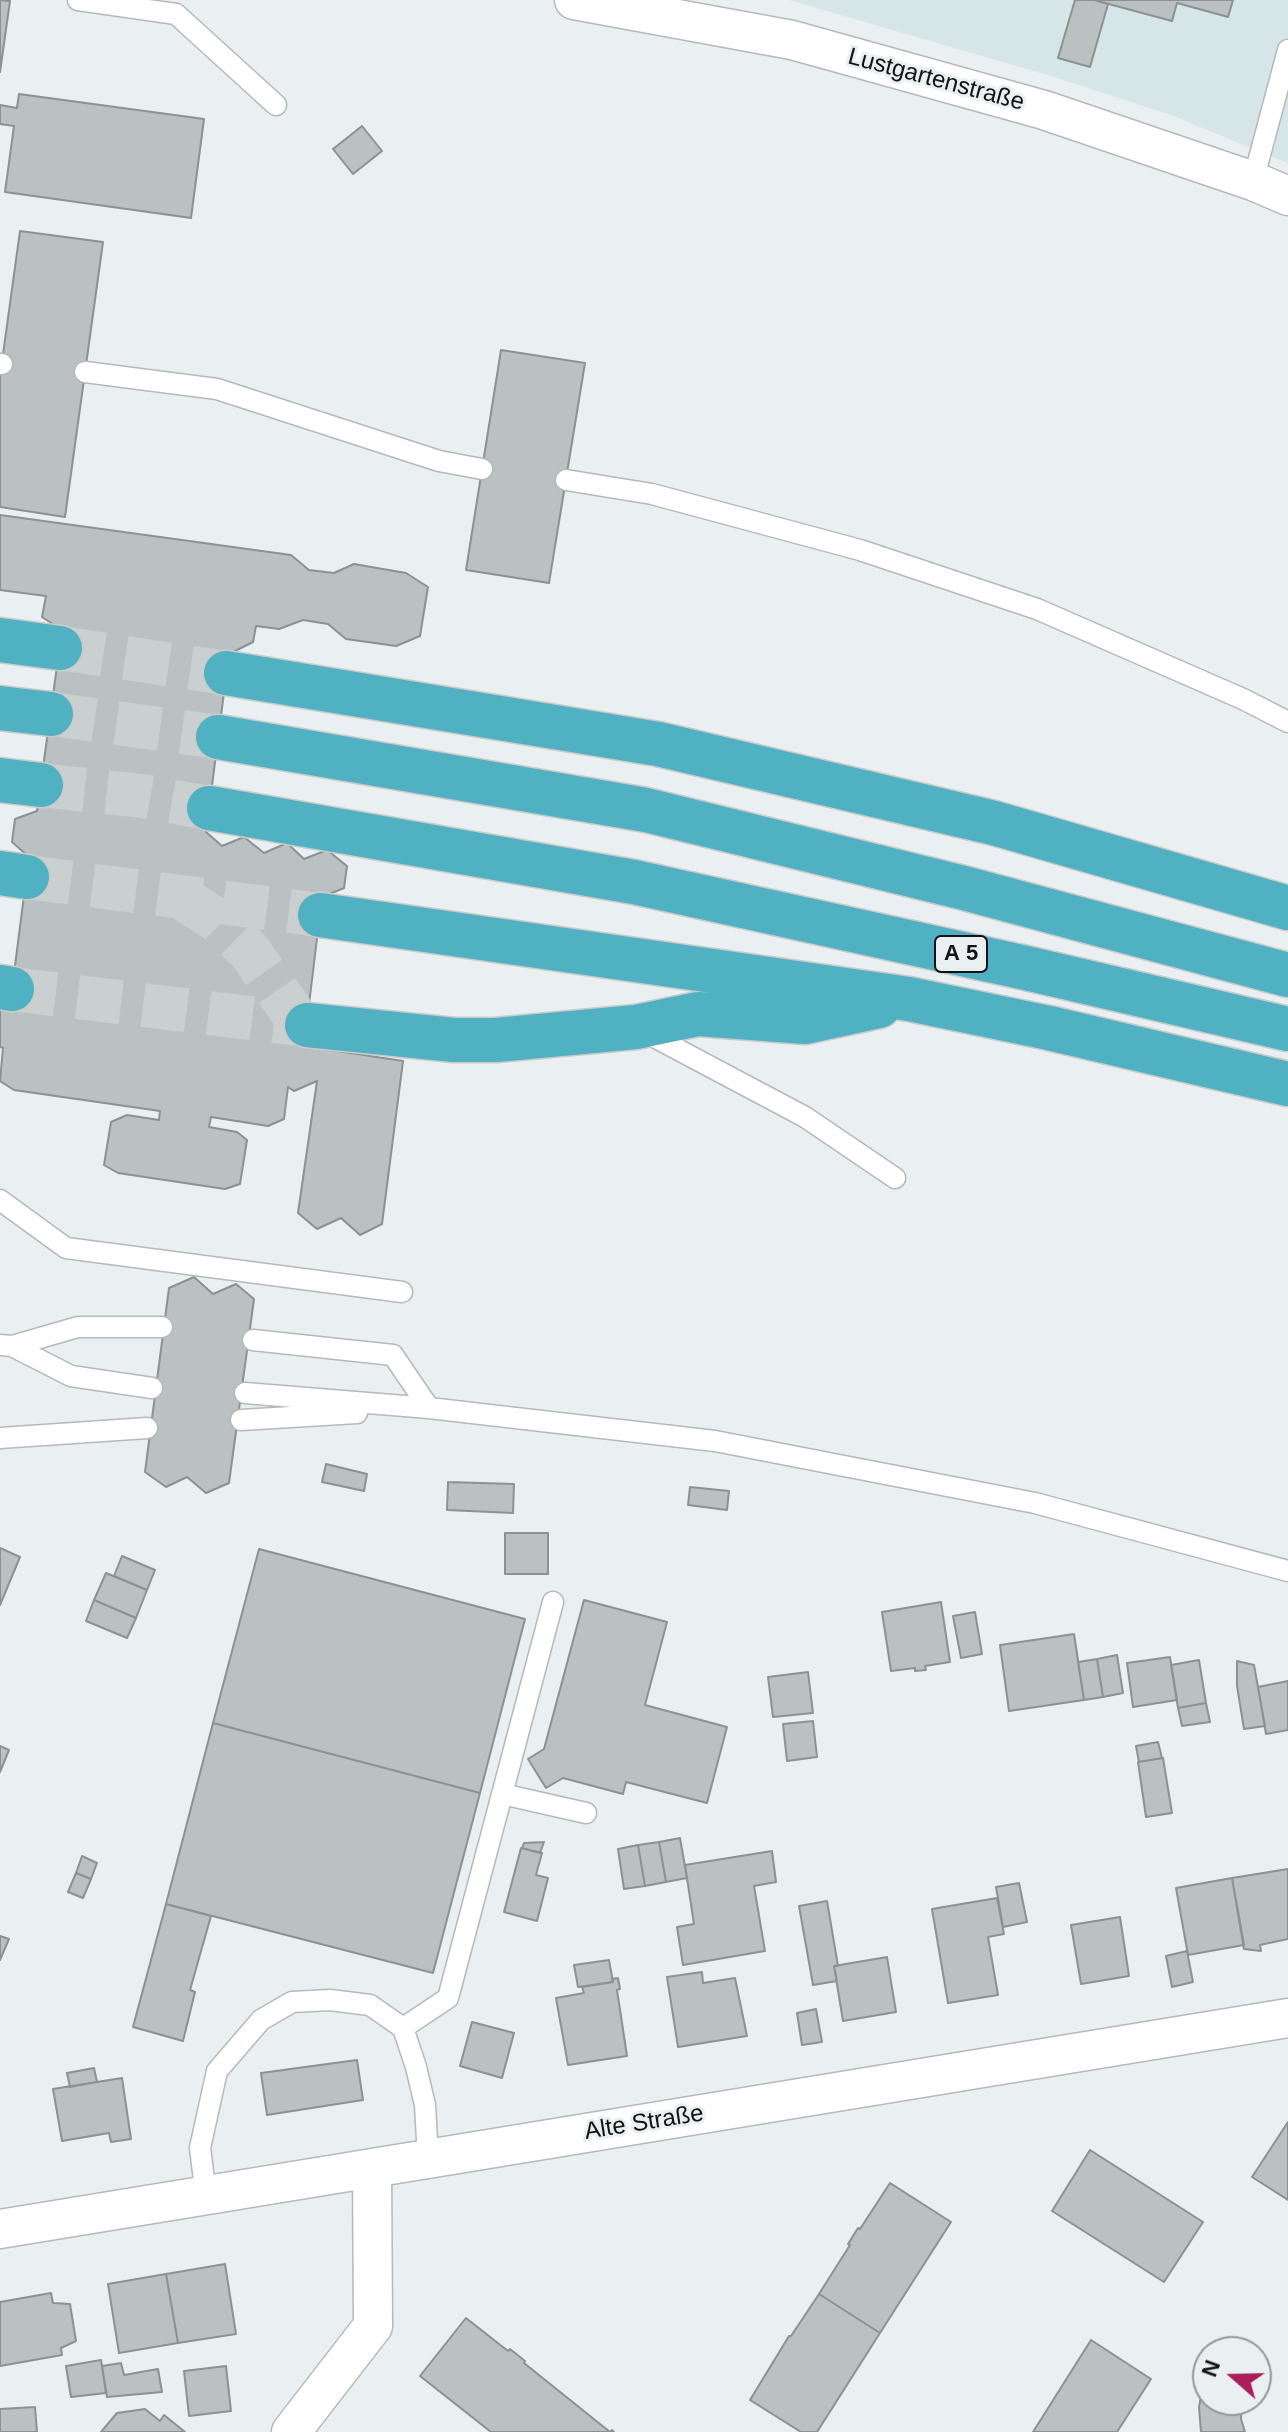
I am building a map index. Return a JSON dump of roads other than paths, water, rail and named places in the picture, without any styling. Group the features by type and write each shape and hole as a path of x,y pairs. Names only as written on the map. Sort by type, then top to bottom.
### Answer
{"highway":[{"path":"0,640 60,648"},
{"path":"226,673 658,744 994,823 1288,908"},
{"path":"0,708 51,714"},
{"path":"218,737 646,810 964,888 1288,975"},
{"name":"A 5","path":"209,808 634,882 1288,1029"},
{"name":"A 5","path":"320,915 909,999 1288,1084"},
{"path":"307,1025 454,1040 496,1040 636,1027 698,1014 805,1022 909,999"}],"street":[{"name":"Lustgartenstraße","path":"574,0 792,40 1044,110 1253,181 1288,196"},
{"name":"Alte Straße","path":"0,2229 1288,2018"},
{"path":"291,2432 373,2326 372,2168"}],"lane":[{"path":"78,0 176,14 276,105"},
{"path":"1253,181 1288,50"},
{"path":"85,372 217,389 439,461 482,469"},
{"path":"566,480 652,494 830,542 1037,609 1243,699 1288,722"},
{"path":"636,1027 805,1117 895,1178"},
{"path":"0,1200 66,1248 402,1292"},
{"path":"6,1346 78,1327 162,1327"},
{"path":"253,1340 393,1355 429,1408"},
{"path":"6,1346 71,1376 152,1388"},
{"path":"245,1393 429,1408 731,1444 1035,1503 1288,1571"},
{"path":"241,1420 429,1408"},
{"path":"0,1438 147,1428"},
{"path":"403,2028 448,1998 553,1602"},
{"path":"502,1794 586,1813"},
{"path":"206,2196 200,2148 217,2071 261,2020 292,2002 330,2000 370,2005 403,2028 425,2105 428,2158"}],"tunnel":[{"path":"60,648 226,673"},
{"path":"51,714 218,737"},
{"path":"41,785 142,796 209,808"},
{"path":"27,877 320,915"},
{"path":"184,899 218,921 250,952 301,1025"},
{"path":"12,989 307,1025"}]}
